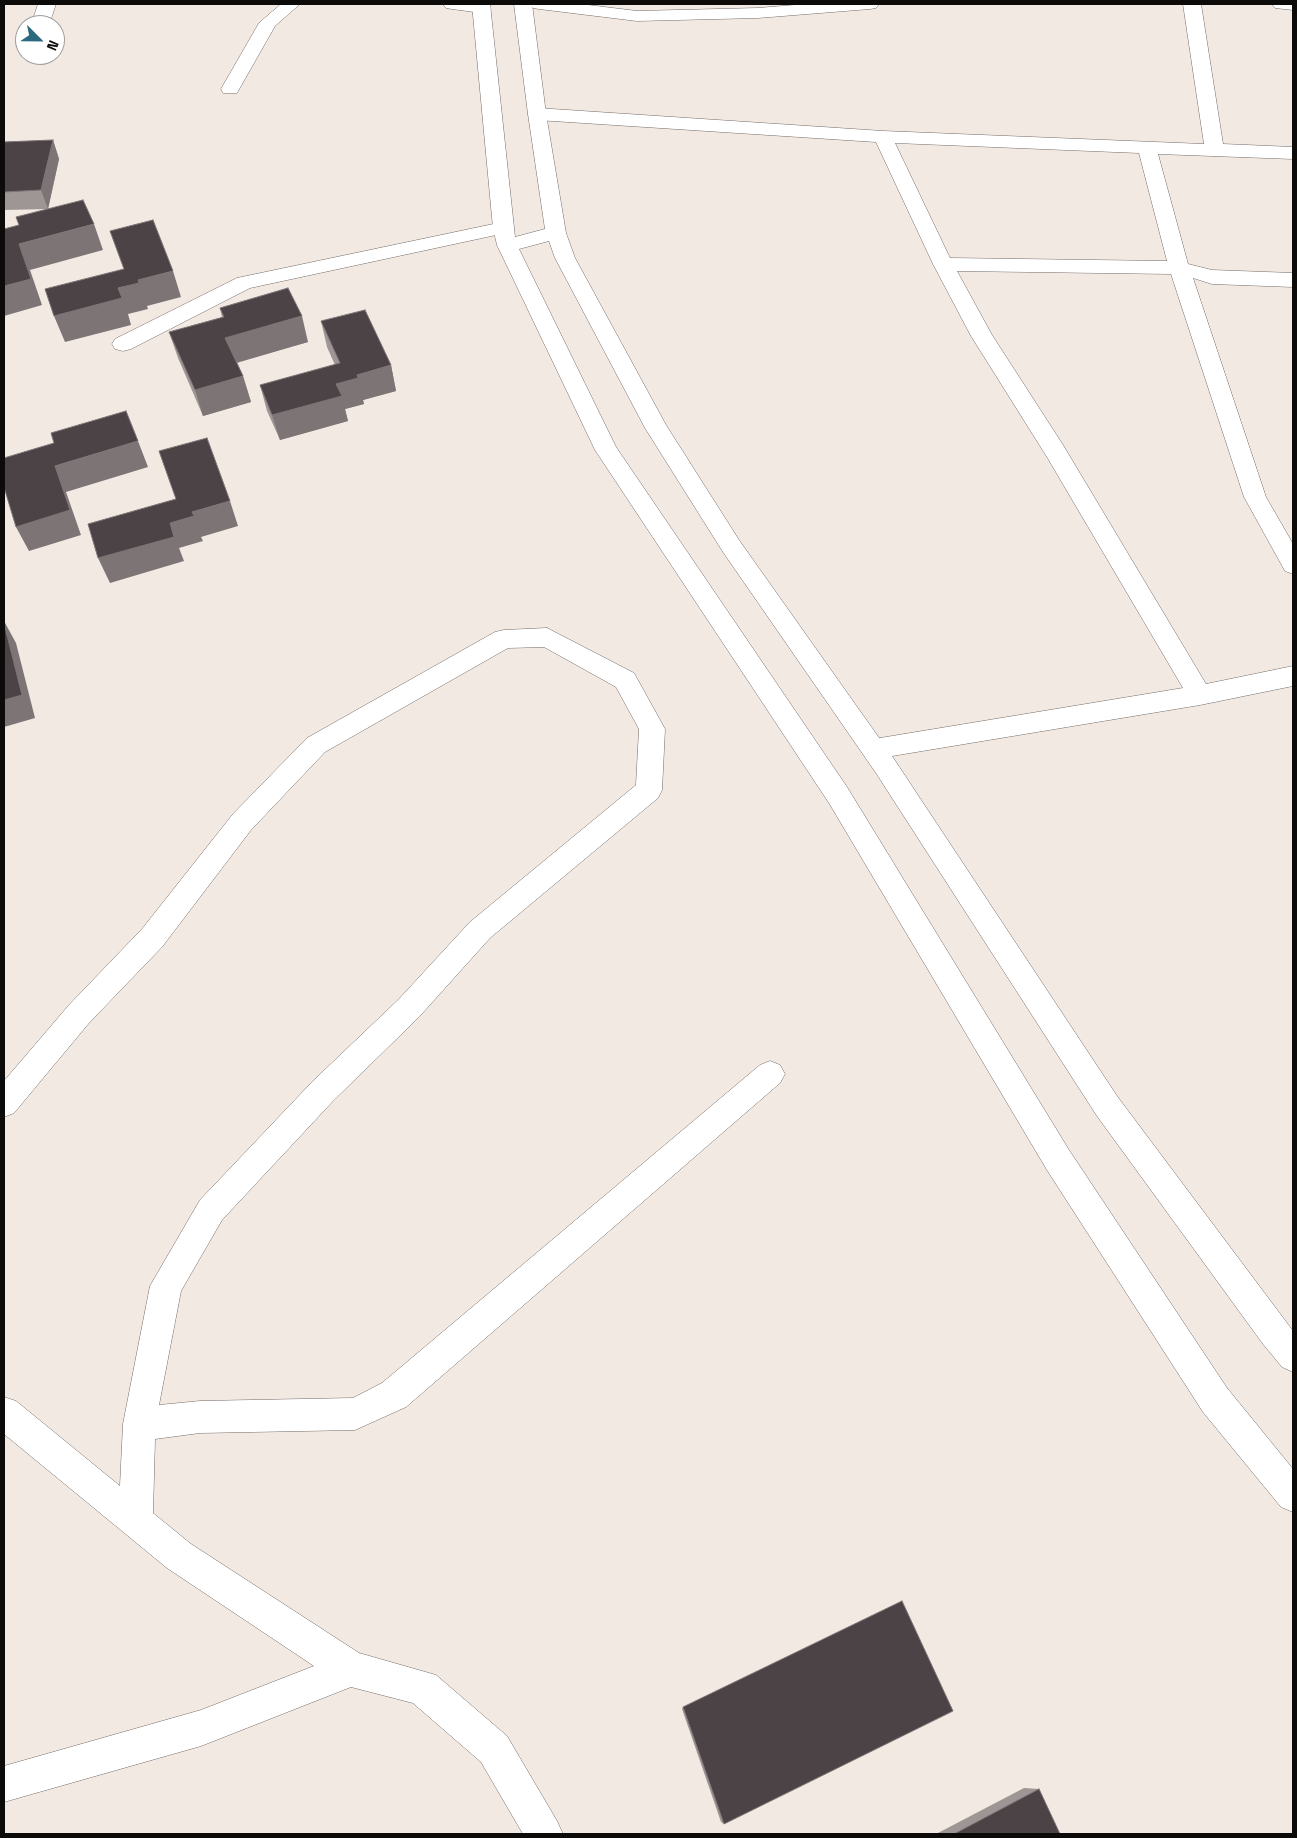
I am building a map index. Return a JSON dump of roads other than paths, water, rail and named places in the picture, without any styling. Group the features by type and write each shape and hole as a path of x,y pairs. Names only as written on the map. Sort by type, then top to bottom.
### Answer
{"street":[{"path":"230,89 268,23 291,4"},
{"path":"452,4 482,6 505,237 518,271 606,450 838,795 1058,1160 1215,1400 1293,1496"},
{"path":"523,4 537,114 556,233 565,258 656,428 731,546 874,750 1106,1106 1293,1356"},
{"path":"539,4 636,16 758,13 870,4"},
{"path":"1192,4 1214,149"},
{"path":"1281,4 1293,5"},
{"path":"537,114 883,137 1293,153"},
{"path":"883,137 943,264 982,336 1055,451 1200,695"},
{"path":"1147,147 1179,268 1255,497 1293,565"},
{"path":"123,344 244,283 273,275 389,254 505,237 556,233"},
{"path":"943,264 1179,268 1212,277 1293,280"},
{"path":"4,1103 79,1014 152,938 242,822 316,744 504,639 547,637 625,680 652,729 649,790 480,930 409,1008 323,1091 211,1210 166,1286 139,1424 136,1520"},
{"path":"874,750 1200,695 1293,676"},
{"path":"139,1424 200,1417 355,1414 394,1395 770,1074"},
{"path":"4,1413 179,1556 351,1668 423,1688 494,1749 544,1834"},
{"path":"4,1784 201,1728 351,1668"}]}
